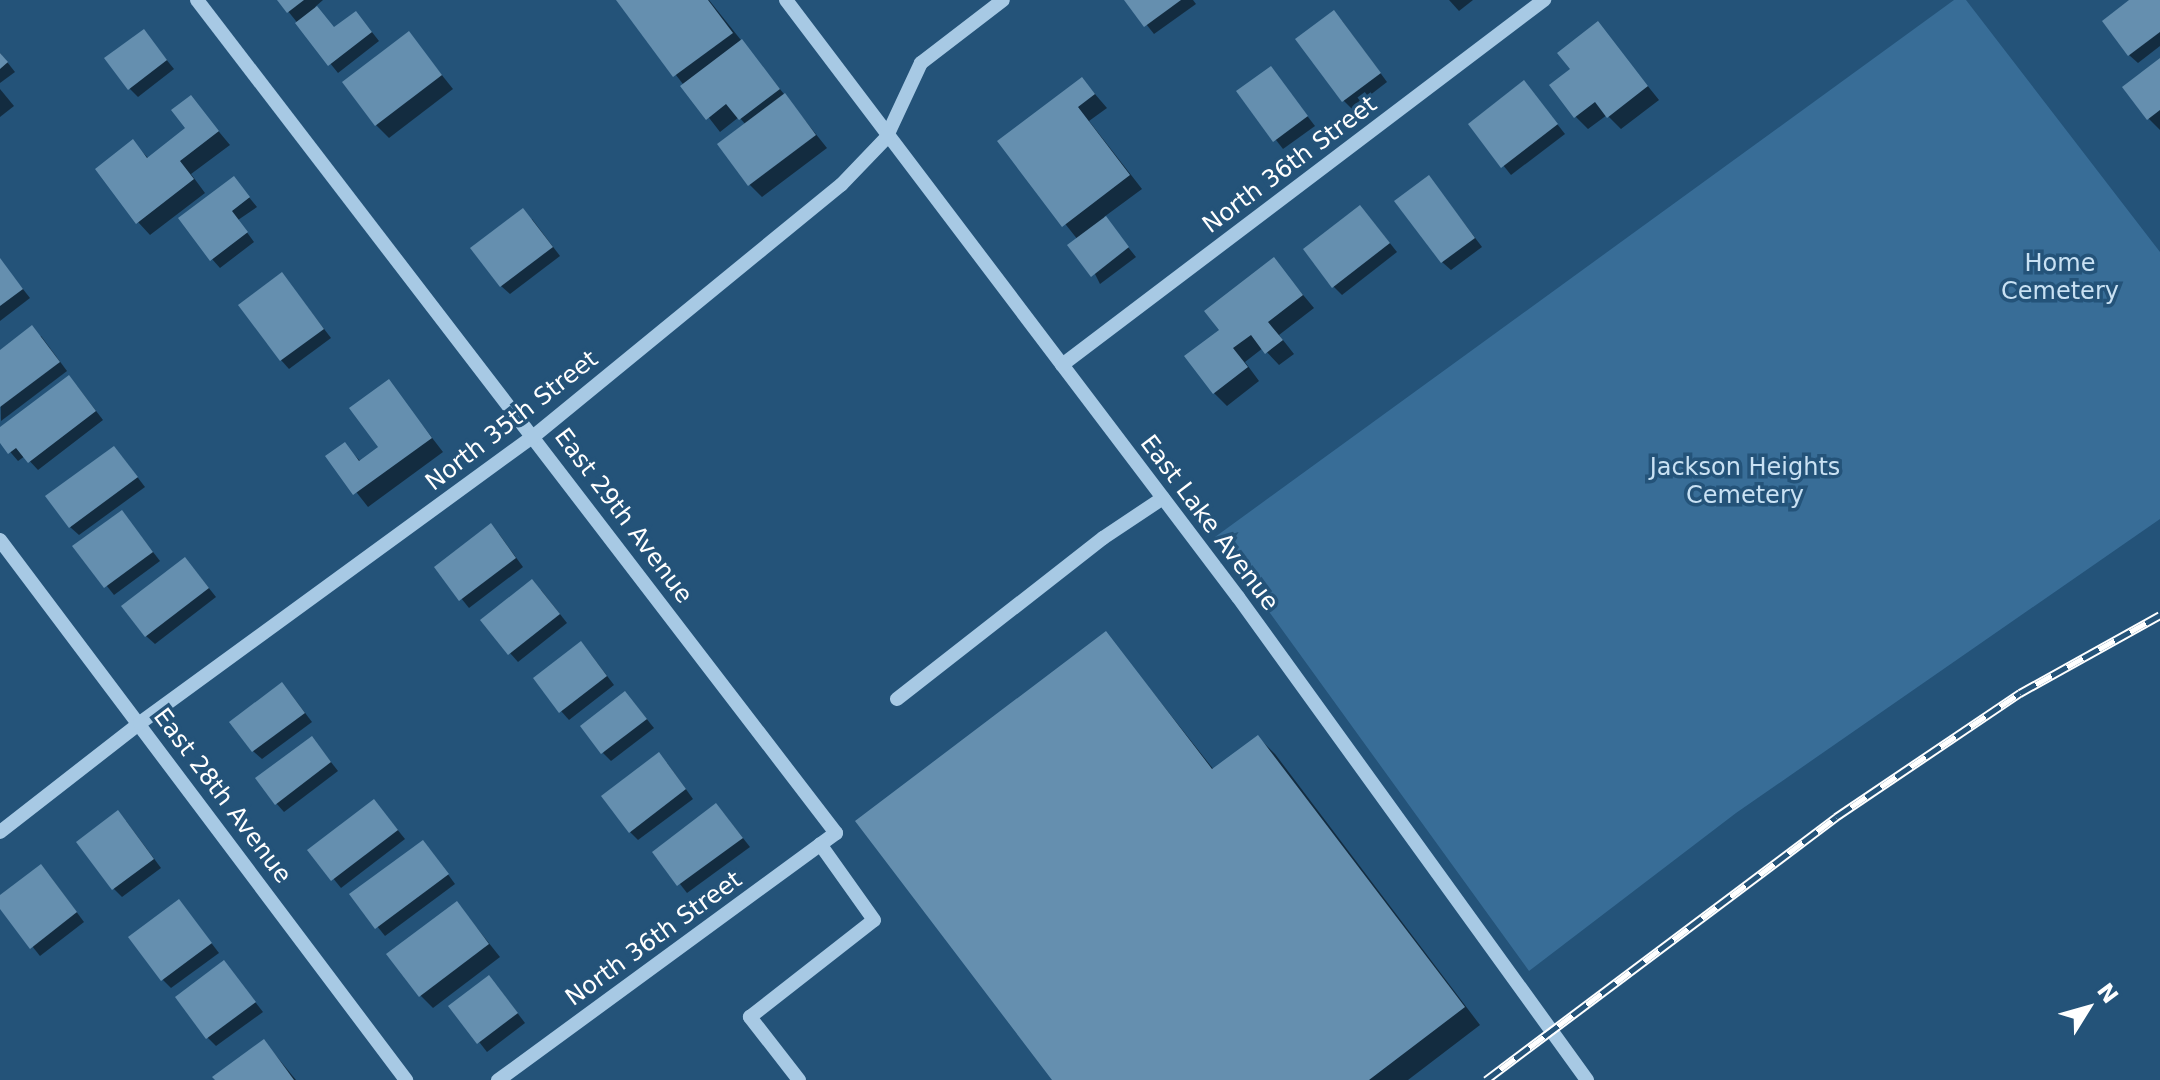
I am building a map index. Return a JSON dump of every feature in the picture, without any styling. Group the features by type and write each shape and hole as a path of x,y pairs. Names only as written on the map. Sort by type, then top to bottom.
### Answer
{"street":[{"name":"East 29th Avenue","path":"197,0 836,833"},
{"name":"East Lake Avenue","path":"786,0 886,138 1163,498 1587,1080"},
{"name":"North 35th Street","path":"0,832 140,723 534,436 841,185 886,138 921,63 1003,0"},
{"name":"North 36th Street","path":"1062,365 1544,0"},
{"path":"897,699 1103,538 1163,498"},
{"name":"East 28th Avenue","path":"0,540 406,1080"},
{"name":"North 36th Street","path":"498,1080 836,833"},
{"path":"799,1080 750,1017 874,920 820,844"}],"green space":[{"name":"Jackson Heights Cemetery","path":"1954,0 1966,0 2160,252 2160,519 1736,813 1529,971 1215,537"}],"building":[{"path":"277,0 304,0 287,13"},
{"path":"616,0 708,0 733,33 673,77"},
{"path":"1124,0 1181,0 1144,27"},
{"path":"2129,0 2160,0 2160,32 2128,56 2102,21"},
{"path":"317,6 334,27 356,11 372,32 328,66 295,23"},
{"path":"1334,10 1381,73 1342,102 1295,39"},
{"path":"1598,21 1648,86 1607,118 1595,102 1574,118 1549,85 1570,69 1557,53"},
{"path":"144,29 167,60 128,90 104,58"},
{"path":"409,31 442,75 375,126 342,82"},
{"path":"742,39 780,89 739,120 726,104 706,120 680,86"},
{"path":"0,53 8,62 0,69"},
{"path":"2160,58 2160,110 2147,120 2122,87"},
{"path":"1271,66 1308,116 1273,142 1236,91"},
{"path":"1082,77 1095,94 1078,107 1130,175 1062,227 997,141"},
{"path":"1524,80 1558,124 1501,168 1468,124"},
{"path":"785,93 816,135 748,186 717,144"},
{"path":"191,95 219,131 180,161 194,179 136,224 95,169 133,139 147,158 185,128 171,110"},
{"path":"1429,175 1475,238 1441,263 1394,201"},
{"path":"234,176 250,197 232,211 248,232 210,261 178,218"},
{"path":"1360,205 1390,243 1332,288 1303,249"},
{"path":"523,208 553,247 500,287 470,248"},
{"path":"1106,216 1129,247 1091,277 1067,245"},
{"path":"1274,257 1303,295 1268,322 1283,340 1265,354 1251,335 1233,348 1248,367 1213,394 1184,356 1219,330 1204,311"},
{"path":"0,258 23,289 0,306"},
{"path":"282,272 324,329 280,361 238,305"},
{"path":"32,325 60,362 0,407 0,350"},
{"path":"69,375 96,411 28,463 16,448 8,454 0,443 0,427"},
{"path":"389,379 432,438 353,495 325,456 345,442 359,461 378,447 349,408"},
{"path":"114,446 138,477 69,528 45,496"},
{"path":"122,510 153,552 104,588 72,546"},
{"path":"491,523 516,558 459,601 434,567"},
{"path":"185,557 209,588 145,637 121,606"},
{"path":"532,579 560,614 508,655 480,620"},
{"path":"1106,631 1212,769 1258,735 1465,1007 1369,1080 1052,1080 855,821"},
{"path":"581,641 607,676 559,713 533,678"},
{"path":"282,682 305,713 252,752 229,722"},
{"path":"625,691 647,719 601,754 580,726"},
{"path":"312,736 331,762 275,805 255,778"},
{"path":"659,752 686,789 629,833 601,796"},
{"path":"374,799 398,830 331,881 307,850"},
{"path":"716,803 743,838 677,886 652,852"},
{"path":"118,810 154,859 112,890 76,842"},
{"path":"423,840 449,874 375,929 349,894"},
{"path":"41,864 77,912 30,949 0,909 0,895"},
{"path":"179,899 212,943 161,981 128,937"},
{"path":"457,901 489,944 419,997 386,954"},
{"path":"224,960 256,1002 206,1039 175,997"},
{"path":"489,975 518,1013 477,1044 448,1006"},
{"path":"264,1039 294,1080 215,1080 212,1077"}],"railway":[{"path":"1486,1080 1836,817 2020,693 2160,615"}],"park label":[{"name":"Home Cemetery","path":"2060,278"}]}
